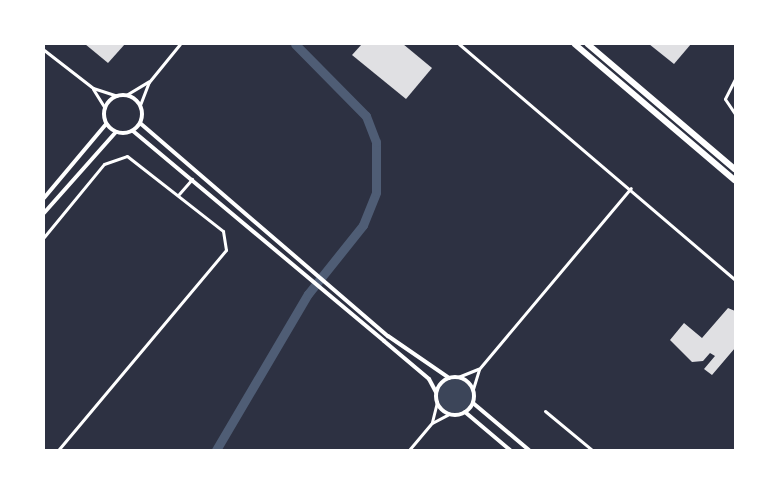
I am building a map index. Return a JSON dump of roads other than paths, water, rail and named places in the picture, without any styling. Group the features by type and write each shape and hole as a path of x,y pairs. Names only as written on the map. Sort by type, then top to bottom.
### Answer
{"highway":[{"path":"575,44 735,180"},
{"path":"588,44 735,169"}],"street":[{"path":"133,131 140,123 140,105 149,82 180,44"},
{"path":"459,44 631,188 735,280"},
{"path":"44,50 93,88 117,96 126,96 149,82"},
{"path":"735,79 725,99 735,114"},
{"path":"44,198 106,124 105,108 93,88"},
{"path":"105,108 117,96"},
{"path":"126,96 140,105"},
{"path":"140,123 388,336 449,378"},
{"path":"106,124 116,132 133,131 429,379 436,392 437,402 432,423"},
{"path":"44,213 116,132"},
{"path":"44,237 110,159 133,158 222,231 224,254 58,450"},
{"path":"179,194 192,179"},
{"path":"409,450 432,423 449,414 465,412 473,403 473,389 479,368 631,188"},
{"path":"436,392 449,378 458,377 479,368"},
{"path":"458,377 473,389"},
{"path":"437,402 449,414"},
{"path":"473,403 529,450"},
{"path":"545,411 592,450"},
{"path":"465,412 510,450"}],"waterway":[{"path":"216,450 308,294 363,225 376,192 376,142 366,116 295,44"}]}
